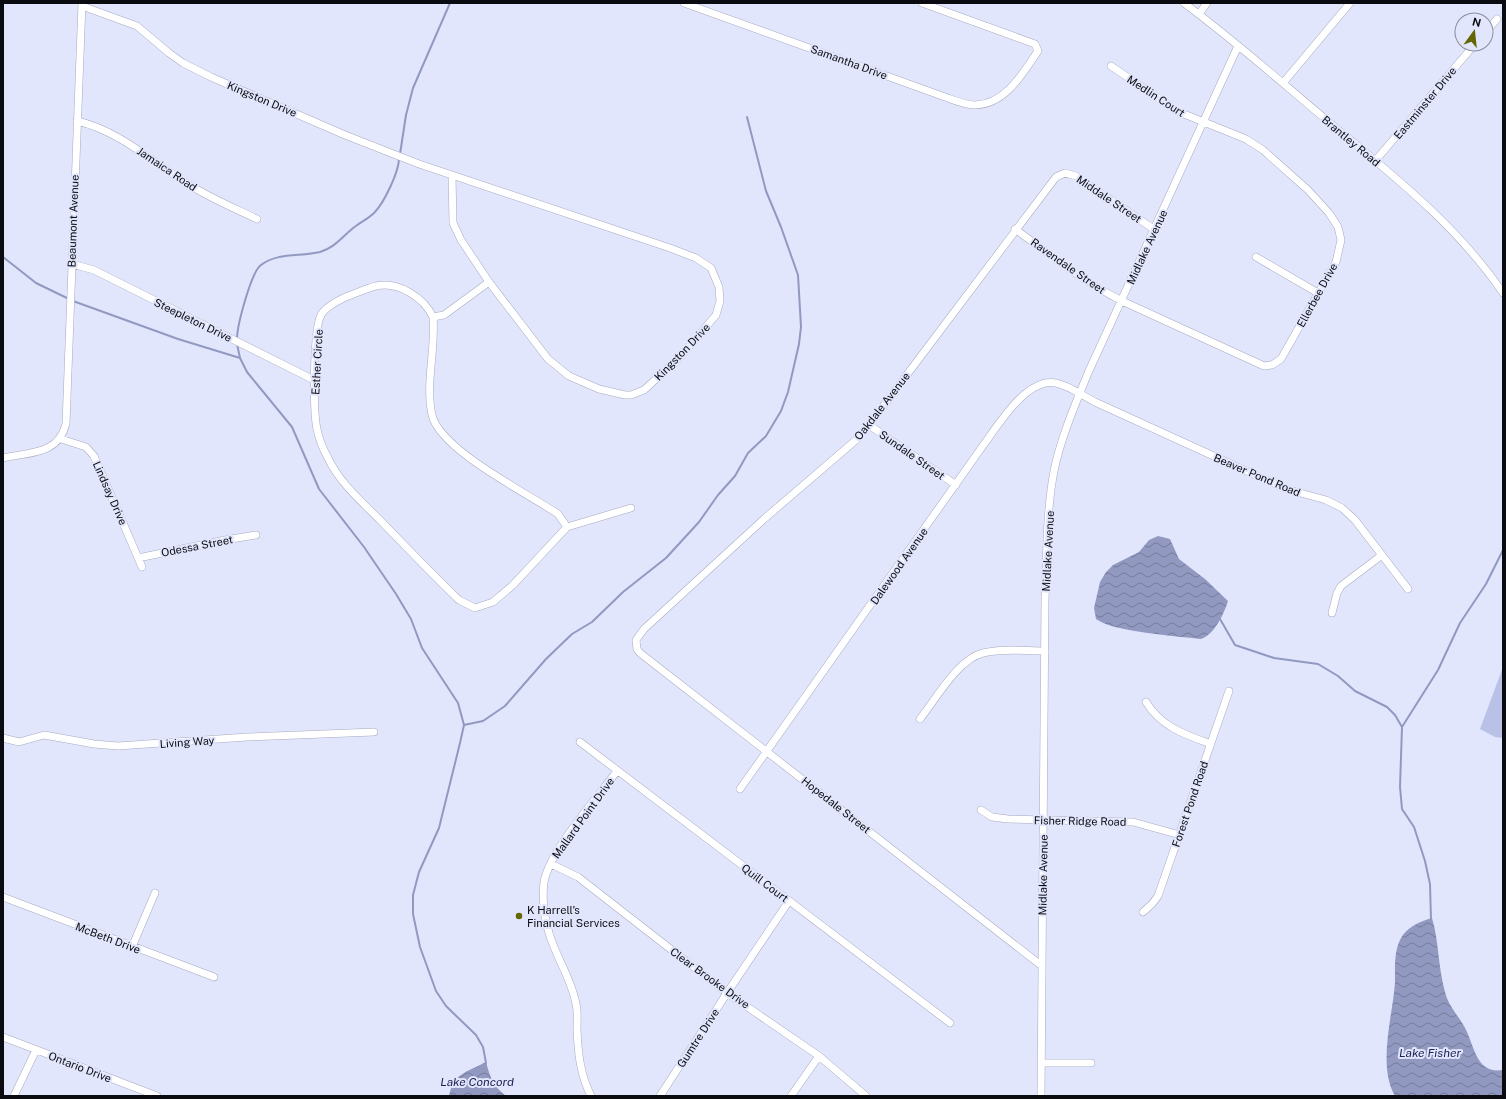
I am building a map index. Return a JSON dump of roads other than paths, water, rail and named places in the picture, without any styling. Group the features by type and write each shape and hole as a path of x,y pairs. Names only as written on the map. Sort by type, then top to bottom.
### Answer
{"street":[{"name":"Samantha Drive","path":"684,3 974,105 984,104 997,99 1012,86 1038,51 1035,44 922,3"},
{"name":"Brantley Road","path":"1184,3 1238,46 1375,161 1433,212 1469,249 1503,293"},
{"path":"1199,14 1207,3"},
{"path":"1282,83 1350,3"},
{"name":"Beaumont Avenue","path":"61,439 66,424 67,406 82,5"},
{"name":"Kingston Drive","path":"82,5 137,26 169,53 211,77 345,135 452,175 696,258 707,264 716,278 719,287 720,301 714,319 682,355 644,390 631,395 625,395 587,384 562,371 540,349 489,282 461,240 454,223 452,175"},
{"path":"1494,23 1497,19"},
{"name":"Midlake Avenue","path":"1041,1096 1045,651 1048,535 1051,490 1062,442 1080,394 1238,46"},
{"name":"Eastminster Drive","path":"1375,161 1468,52"},
{"name":"Medlin Court","path":"1111,66 1162,102 1189,118 1203,123"},
{"name":"Jamaica Road","path":"77,121 88,124 124,140 188,184 217,200 257,218"},
{"name":"Ellerbee Drive","path":"1122,302 1264,366 1272,366 1281,359 1336,262 1341,246 1338,227 1308,190 1254,143 1203,123"},
{"name":"Middale Street","path":"1061,175 1065,173 1076,176 1155,230"},
{"name":"Oakdale Avenue","path":"636,640 650,624 764,520 856,440 869,425 1050,182 1061,175"},
{"name":"Ravendale Street","path":"1015,229 1110,296 1122,302"},
{"path":"1256,257 1318,293"},
{"name":"Steepleton Drive","path":"72,264 94,270 314,380"},
{"path":"489,282 444,315 433,317 430,394 432,415 438,430 449,443 465,455 558,514 567,527 632,508"},
{"name":"Esther Circle","path":"433,317 429,308 422,301 407,291 393,286 377,286 340,300 325,310 319,321 314,380 317,429 333,468 357,498 459,600 467,606 475,608 493,602 513,585 567,527"},
{"name":"Dalewood Avenue","path":"740,789 768,752 1014,404 1033,388 1045,383 1055,383 1080,394"},
{"name":"Beaver Pond Road","path":"1080,394 1286,489 1334,503 1355,520 1408,588"},
{"name":"Sundale Street","path":"869,425 956,485"},
{"path":"3,458 50,448 61,439"},
{"name":"Lindsay Drive","path":"61,439 86,447 94,456 142,566"},
{"name":"Odessa Street","path":"138,558 256,535"},
{"path":"1332,613 1337,594 1341,586 1382,555"},
{"name":"Hopedale Street","path":"636,640 637,648 640,653 1042,966"},
{"path":"920,719 959,668 969,659 984,652 1045,651"},
{"name":"Forest Pond Road","path":"1143,912 1158,896 1229,691"},
{"path":"1146,702 1163,721 1175,730 1211,744"},
{"name":"Living Way","path":"3,738 19,742 44,734 94,744 118,746 254,737 374,732"},
{"name":"Quill Court","path":"580,742 950,1023"},
{"name":"Mallard Point Drive","path":"592,1096 584,1081 579,1064 576,1004 548,930 543,897 544,881 551,864 563,843 618,771"},
{"name":"Fisher Ridge Road","path":"981,810 992,817 998,818 1133,822 1180,835"},
{"name":"Clear Brooke Drive","path":"551,864 578,877 727,993 819,1056 866,1096"},
{"path":"132,947 155,893"},
{"name":"McBeth Drive","path":"3,897 214,977"},
{"name":"Gumtre Drive","path":"660,1096 789,901"},
{"name":"Ontario Drive","path":"3,1037 136,1092 157,1096"},
{"path":"14,1096 36,1050"},
{"path":"791,1096 819,1056"},
{"path":"1041,1063 1090,1063"}],"water":[{"path":"1158,536 1170,539 1179,559 1205,579 1228,601 1221,618 1214,629 1206,637 1201,639 1130,630 1116,627 1096,619 1094,608 1100,582 1106,572 1113,565 1139,552 1149,540"},
{"name":"Lake Fisher","path":"1432,918 1441,974 1447,998 1467,1032 1475,1053 1479,1059 1488,1068 1503,1070 1503,1096 1395,1096 1390,1084 1387,1070 1387,1055 1394,995 1395,960 1398,945 1403,935 1409,928"},
{"name":"Lake Concord","path":"486,1062 493,1081 498,1089 506,1096 449,1096 454,1082 462,1074"}],"waterway":[{"path":"400,154 406,115 413,88 450,3"},
{"path":"464,725 483,721 505,706 546,659 572,634 592,622 623,592 666,558 699,522 718,495 735,476 748,453 766,436 781,411 788,392 799,344 801,327 798,275 781,227 766,191 747,117"},
{"path":"237,339 242,312 249,288 257,270 261,265 282,256 320,252 325,250 372,215 386,195 394,179 399,158"},
{"path":"3,257 36,283 69,299"},
{"path":"73,301 178,339 240,358"},
{"path":"237,344 240,358 247,372 292,427 319,489 364,547 396,594 411,619 422,648 458,703 464,725 439,828 419,872 413,895 413,914 420,947 436,991 446,1006 476,1035 483,1047 486,1063"},
{"path":"1431,920 1430,884 1425,861 1414,827 1402,809 1400,787 1402,727 1438,670 1460,623 1486,584 1503,550"},
{"path":"1220,619 1235,645 1274,658 1318,664 1338,676 1355,691 1387,707 1395,715 1402,727"}],"place":[{"name":"K Harrell's Financial Services","path":"519,916"}]}
